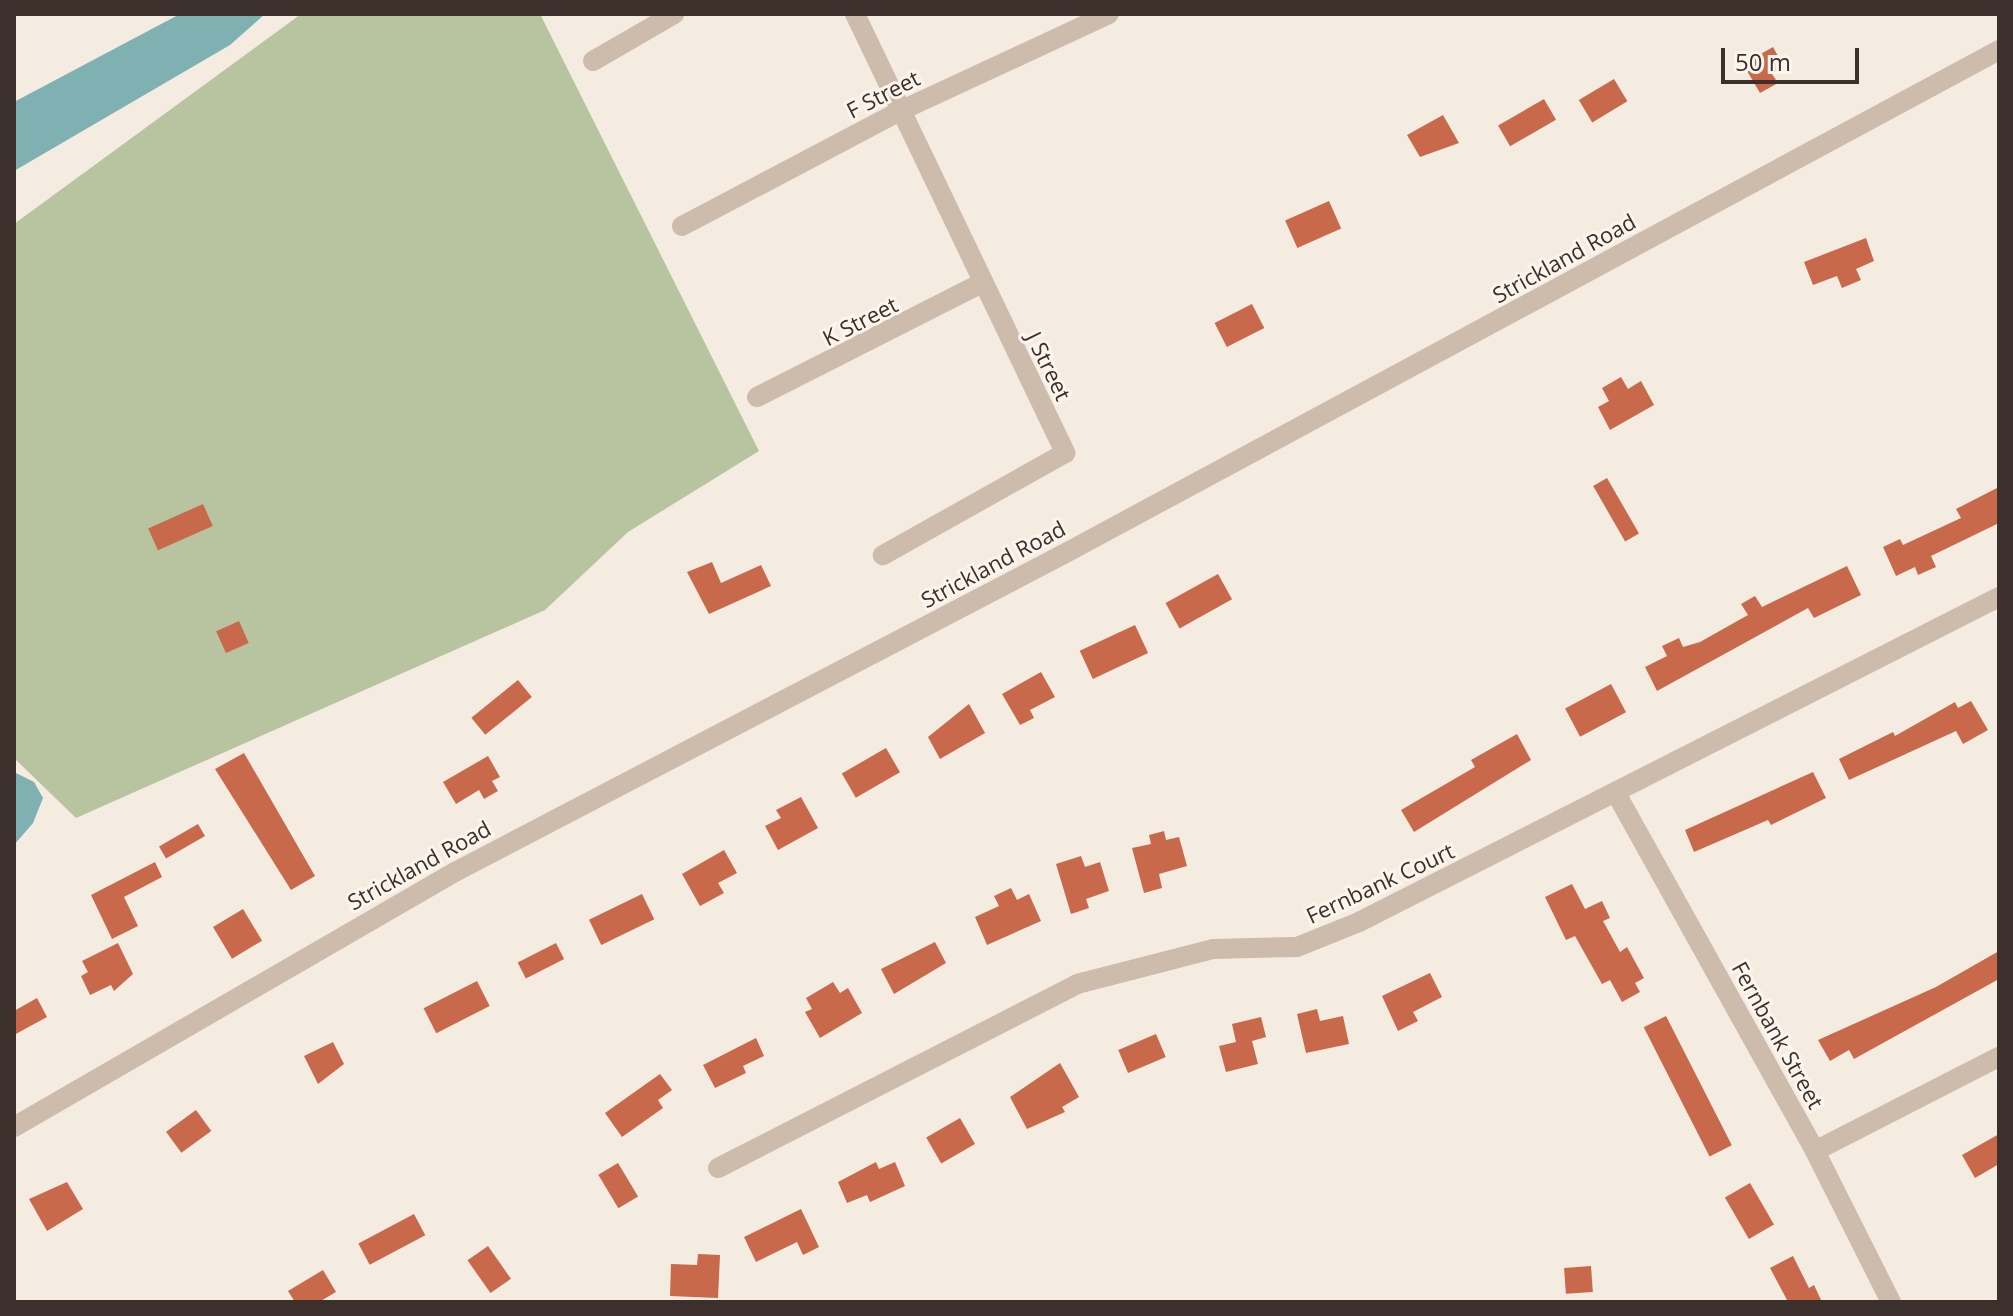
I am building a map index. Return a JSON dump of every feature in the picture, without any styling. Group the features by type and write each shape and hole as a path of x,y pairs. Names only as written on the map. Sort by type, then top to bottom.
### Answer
{"street":[{"path":"593,61 674,14"},
{"name":"J Street","path":"855,14 1065,453 883,555"},
{"name":"F Street","path":"682,226 900,111 1109,14"},
{"name":"Strickland Road","path":"14,1127 469,864 1062,555 1999,50"},
{"name":"K Street","path":"757,397 869,345 982,283"},
{"name":"Fernbank Court","path":"718,1168 1077,984 1213,949 1297,947 1359,922 1617,795 1999,597"},
{"name":"Fernbank Street","path":"1617,795 1815,1151 1891,1302"},
{"path":"1815,1151 1999,1057"}],"green space":[{"path":"301,14 540,14 759,451 628,532 545,610 76,818 14,758 14,224"}],"water":[{"path":"180,14 265,14 230,45 14,171 14,102"},
{"path":"14,772 34,782 43,798 33,823 14,845"}],"building":[{"path":"1773,47 1784,67 1772,74 1778,83 1760,93 1743,64"},
{"path":"1614,79 1627,101 1592,122 1579,100"},
{"path":"1544,99 1556,120 1510,146 1498,126"},
{"path":"1443,115 1459,143 1420,157 1407,135"},
{"path":"1329,201 1341,228 1297,248 1285,221"},
{"path":"1866,238 1874,261 1856,269 1861,280 1842,288 1837,276 1813,285 1804,262"},
{"path":"1252,304 1264,328 1227,347 1215,323"},
{"path":"1621,377 1628,389 1641,381 1654,405 1610,430 1598,407 1609,401 1602,388"},
{"path":"1607,478 1639,533 1625,541 1593,486"},
{"path":"1999,487 1999,523 1931,556 1936,567 1918,575 1915,567 1896,576 1883,547 1900,539 1903,545 1961,518 1956,509"},
{"path":"203,504 213,526 158,550 148,528"},
{"path":"712,562 721,583 761,565 771,586 709,614 687,572"},
{"path":"1847,566 1861,595 1814,618 1808,608 1657,691 1645,667 1667,656 1662,646 1679,638 1683,647 1700,642 1748,615 1741,604 1755,596 1762,607"},
{"path":"1218,574 1232,599 1180,628 1166,603"},
{"path":"239,621 249,643 226,653 216,631"},
{"path":"1135,625 1148,653 1093,679 1080,651"},
{"path":"1041,672 1055,697 1030,710 1034,718 1020,725 1002,694"},
{"path":"518,680 532,697 485,735 471,718"},
{"path":"1611,684 1626,712 1580,737 1565,708"},
{"path":"1971,701 1988,730 1963,744 1956,731 1849,780 1839,759 1893,732 1895,736 1955,702 1958,708"},
{"path":"969,704 985,733 940,759 928,737"},
{"path":"1517,734 1531,760 1414,832 1401,810 1475,767 1471,760"},
{"path":"886,748 900,772 856,798 842,774"},
{"path":"244,753 315,876 291,890 215,769"},
{"path":"488,756 500,777 492,781 498,791 484,799 479,790 456,804 443,782"},
{"path":"1813,772 1826,798 1771,825 1768,820 1694,852 1685,830"},
{"path":"801,797 818,828 778,850 765,826 781,818 776,810"},
{"path":"198,824 205,836 166,859 159,846"},
{"path":"1164,831 1166,840 1179,837 1187,866 1159,874 1162,888 1144,893 1132,848 1151,844 1149,835"},
{"path":"724,850 737,873 718,883 724,893 700,906 682,874"},
{"path":"1081,856 1085,867 1100,862 1109,891 1086,899 1089,908 1071,914 1056,864"},
{"path":"155,862 162,877 124,897 138,926 112,939 91,895"},
{"path":"1572,884 1585,909 1602,901 1610,918 1603,921 1620,952 1627,947 1644,978 1635,983 1640,992 1622,1002 1610,980 1602,984 1575,936 1566,940 1545,897"},
{"path":"1011,888 1017,900 1029,894 1041,921 987,945 975,917 999,906 994,896"},
{"path":"642,894 654,919 601,945 589,920"},
{"path":"243,909 262,941 232,959 213,927"},
{"path":"935,942 946,963 894,994 881,969"},
{"path":"118,943 133,974 114,991 111,985 90,995 81,976 88,972 82,961"},
{"path":"556,943 564,959 526,979 518,963"},
{"path":"1999,951 1999,979 1854,1059 1849,1050 1830,1061 1818,1040 1936,987"},
{"path":"1430,973 1442,997 1413,1012 1418,1021 1398,1031 1382,996"},
{"path":"477,981 490,1006 436,1033 424,1008"},
{"path":"833,982 840,993 848,988 862,1013 820,1038 805,1012 812,1009 806,998"},
{"path":"37,998 47,1017 14,1035 14,1011"},
{"path":"1317,1009 1320,1021 1343,1016 1349,1044 1306,1053 1297,1014"},
{"path":"1666,1016 1732,1145 1710,1157 1644,1027"},
{"path":"1261,1017 1266,1037 1252,1041 1258,1064 1226,1072 1219,1046 1236,1042 1232,1024"},
{"path":"1156,1034 1166,1057 1128,1073 1118,1050"},
{"path":"756,1038 764,1056 743,1066 746,1073 715,1088 703,1065"},
{"path":"333,1042 344,1064 318,1084 304,1056"},
{"path":"1060,1063 1079,1097 1062,1107 1065,1112 1027,1129 1010,1097"},
{"path":"660,1074 672,1090 658,1100 663,1108 622,1137 605,1113"},
{"path":"196,1110 211,1131 181,1153 166,1132"},
{"path":"960,1118 975,1144 941,1163 926,1138"},
{"path":"1999,1134 1999,1164 1975,1178 1962,1155"},
{"path":"876,1162 879,1169 895,1162 905,1186 870,1202 867,1195 847,1203 838,1182"},
{"path":"618,1163 638,1196 618,1208 598,1175"},
{"path":"67,1182 83,1209 47,1231 29,1199"},
{"path":"1750,1183 1774,1225 1749,1239 1725,1198"},
{"path":"801,1209 819,1247 803,1255 797,1242 756,1262 744,1237"},
{"path":"414,1214 425,1235 370,1265 358,1244"},
{"path":"488,1246 511,1279 490,1293 468,1260"},
{"path":"698,1254 720,1255 718,1298 670,1296 671,1264 697,1265"},
{"path":"1793,1256 1809,1288 1814,1285 1822,1302 1782,1302 1787,1300 1770,1268"},
{"path":"1591,1266 1593,1292 1566,1294 1564,1268"},
{"path":"323,1270 336,1292 319,1302 295,1302 288,1291"}]}
